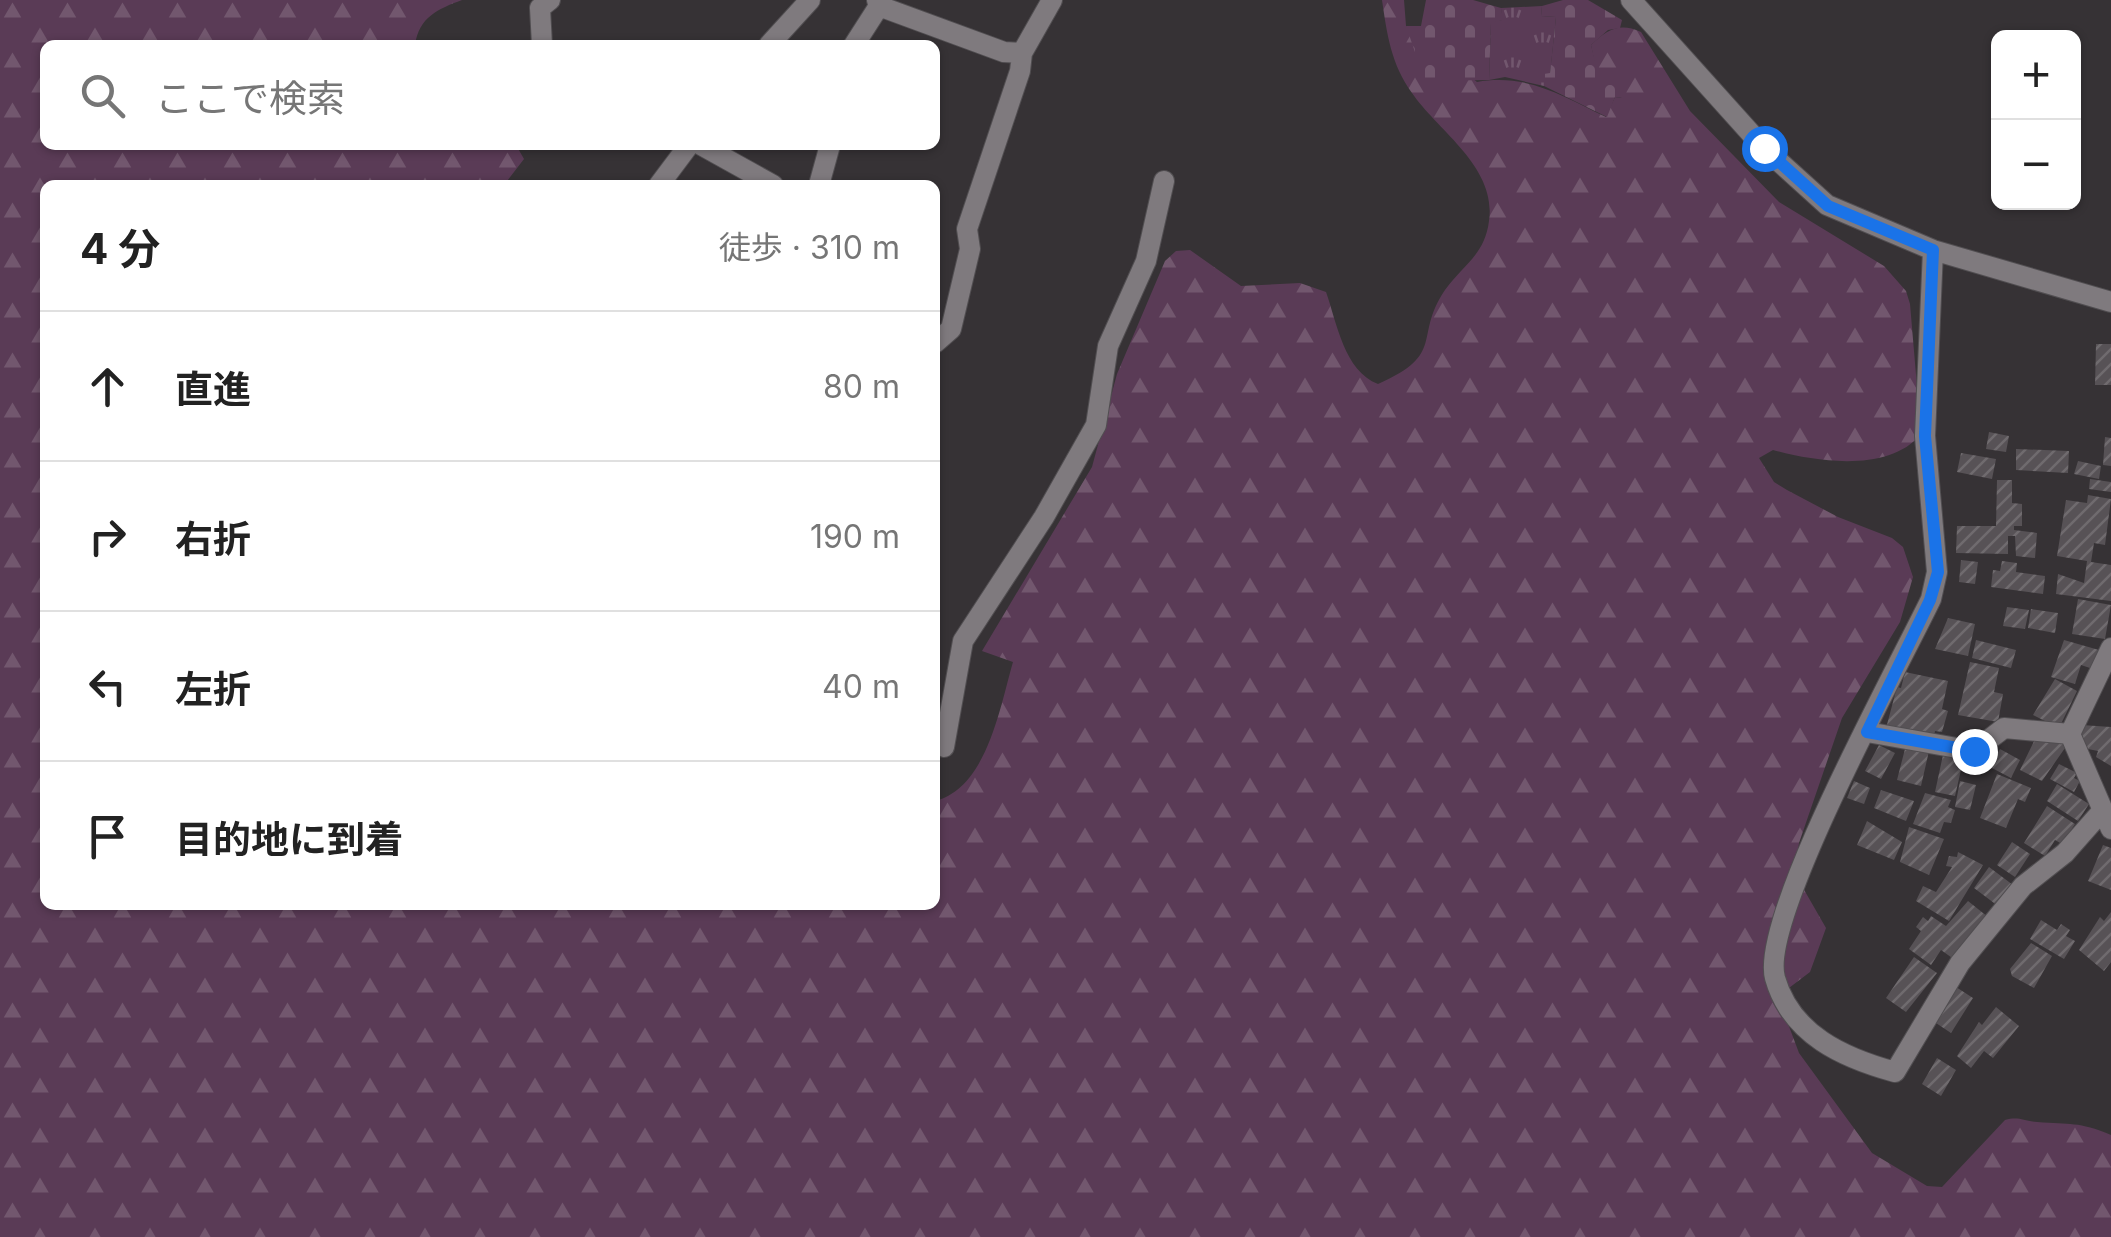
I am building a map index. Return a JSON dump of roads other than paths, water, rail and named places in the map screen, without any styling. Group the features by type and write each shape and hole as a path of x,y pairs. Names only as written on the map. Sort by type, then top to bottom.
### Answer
{"street":[{"path":"542,40 540,8 550,0"},
{"path":"774,40 810,0"},
{"path":"940,339 951,329 970,249 966,229 1020,71 1022,53 1052,0"},
{"path":"1632,0 1764,148 1828,206 1933,250 2111,302"},
{"path":"857,40 878,3 1004,52 1022,53"},
{"path":"663,180 686,150"},
{"path":"710,150 764,180"},
{"path":"820,180 829,150"},
{"path":"944,746 963,641 1044,518 1096,424 1108,346 1146,261 1164,181"},
{"path":"1933,250 1925,436 1938,572 1930,600 1799,873 1779,930 1774,975 1789,1010 1815,1038 1851,1060 1895,1072 1960,962 2022,886 2107,819 2070,734 2111,648"},
{"path":"1867,732 1974,751 2004,728 2070,734"}]}
